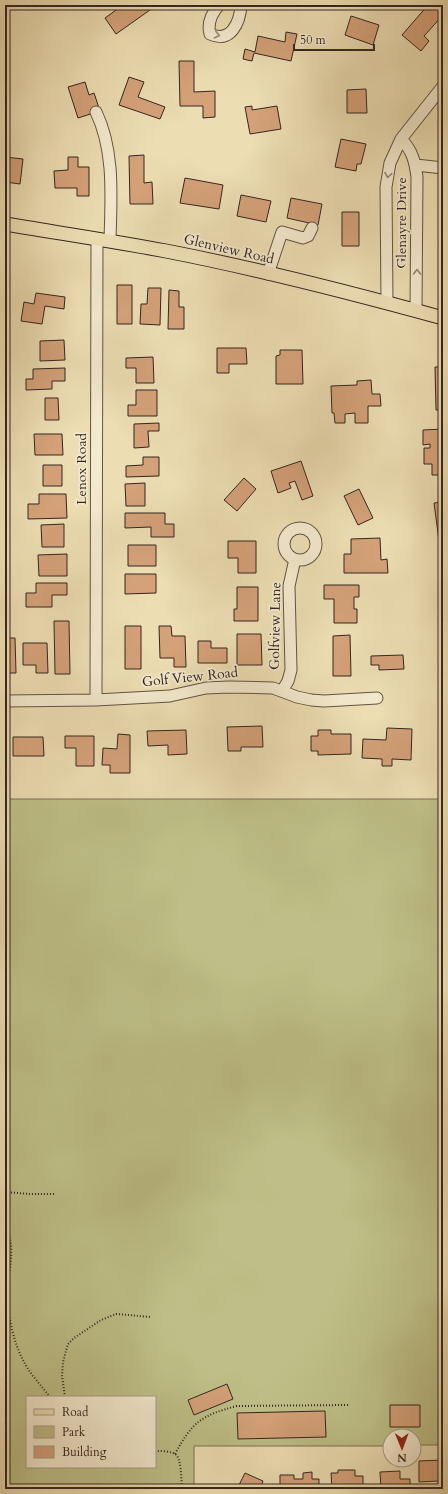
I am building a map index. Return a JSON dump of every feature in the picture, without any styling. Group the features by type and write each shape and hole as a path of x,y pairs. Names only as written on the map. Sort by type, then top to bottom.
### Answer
{"main road":[{"name":"Glenview Road","path":"5,224 174,253 268,274 443,318"}],"street":[{"path":"219,5 208,27 210,34 216,37 224,37 234,28 238,22 241,5"},
{"name":"Glenayre Drive","path":"388,303 386,181 390,163 401,139 443,86"},
{"path":"96,112 101,123 108,160 111,188 110,241"},
{"name":"Glenayre Drive","path":"401,139 408,146 416,165 417,176 416,311"},
{"path":"416,165 443,168"},
{"path":"268,274 282,232 303,238 308,236 312,228"},
{"name":"Lenox Road","path":"96,700 97,239"},
{"name":"Golfview Lane","path":"282,691 291,670 289,586 295,559"},
{"name":"Golf View Road","path":"5,701 96,700 170,696 206,688 229,687 261,687 282,691 297,697 324,701 377,698"}],"path":[{"path":"5,1192 54,1194"},
{"path":"5,1228 10,1240 10,1264 7,1294 13,1332 23,1360 49,1396"},
{"path":"65,1396 62,1376 63,1362 68,1344 74,1338 101,1320 116,1314 123,1313 151,1316"},
{"path":"175,1454 184,1436 199,1420 225,1409 237,1406 348,1405"},
{"path":"156,1451 175,1454 178,1457 180,1463 182,1489"}],"green space":[{"path":"5,799 443,799 443,1445 422,1445 422,1428 382,1428 382,1446 194,1446 194,1489 5,1489"}],"building":[{"path":"5,5 37,5 37,6 5,7"},
{"path":"123,5 157,5 116,34 105,18"},
{"path":"428,5 442,5 443,15 424,36 429,41 421,51 402,35"},
{"path":"351,16 379,25 373,45 345,35"},
{"path":"286,32 297,34 291,61 254,53 252,61 243,59 245,49 255,52 258,36 285,42"},
{"path":"179,61 194,61 194,92 215,91 215,117 203,118 203,106 180,106"},
{"path":"129,77 144,82 138,97 165,107 160,119 119,105"},
{"path":"85,82 89,95 94,93 100,111 78,118 68,87"},
{"path":"366,89 367,113 347,113 347,90"},
{"path":"252,106 252,110 277,106 281,129 250,134 245,107"},
{"path":"341,139 366,144 361,164 357,164 356,171 335,167"},
{"path":"144,155 144,183 152,182 153,204 130,204 129,156"},
{"path":"5,157 23,159 20,184 5,182"},
{"path":"68,157 78,157 78,167 89,167 89,196 77,196 77,188 55,188 54,171 68,170"},
{"path":"185,178 223,185 219,209 180,203"},
{"path":"241,195 271,201 266,222 237,216"},
{"path":"291,198 322,204 318,225 287,218"},
{"path":"342,212 359,212 359,246 342,246"},
{"path":"117,285 132,285 132,324 117,324"},
{"path":"148,288 161,288 160,325 140,324 141,304 147,304"},
{"path":"169,290 179,291 179,307 184,307 184,329 168,329"},
{"path":"36,293 65,297 64,309 45,306 42,324 21,321 24,302 34,304"},
{"path":"64,340 65,360 40,361 40,341"},
{"path":"217,348 246,348 247,364 229,364 229,373 217,373"},
{"path":"280,350 302,350 303,384 276,384 276,356 280,355"},
{"path":"153,357 154,383 136,383 136,368 126,368 126,358"},
{"path":"435,367 443,367 443,410 436,410"},
{"path":"65,368 65,381 52,381 52,389 26,390 26,379 33,379 33,369"},
{"path":"371,380 372,394 380,394 381,406 368,406 368,423 355,423 355,413 345,414 345,423 335,423 334,413 332,413 331,386 357,385 357,381"},
{"path":"136,390 157,390 157,416 128,416 128,405 136,405"},
{"path":"45,398 58,398 59,420 45,420"},
{"path":"159,423 159,431 148,431 149,447 134,448 134,424"},
{"path":"443,429 443,475 432,475 432,464 424,464 424,448 430,448 430,444 423,445 423,430"},
{"path":"34,434 62,434 63,455 35,455"},
{"path":"143,457 159,457 159,476 126,477 126,466 143,465"},
{"path":"301,461 313,496 302,500 295,481 289,483 291,488 278,493 271,471"},
{"path":"43,465 62,465 62,486 43,486"},
{"path":"244,478 256,489 237,511 224,500"},
{"path":"145,483 145,506 126,506 125,484"},
{"path":"359,489 373,518 358,525 344,496"},
{"path":"39,494 66,494 67,518 28,519 28,504 39,504"},
{"path":"443,502 443,541 439,541 434,503"},
{"path":"125,513 165,513 165,524 174,524 174,537 151,537 151,527 125,528"},
{"path":"64,524 64,547 42,547 41,525"},
{"path":"380,538 381,560 387,559 388,573 344,573 344,554 351,554 351,539"},
{"path":"228,541 256,541 256,573 238,573 238,558 228,558"},
{"path":"128,545 156,545 156,566 128,566"},
{"path":"67,554 67,576 39,576 38,555"},
{"path":"125,574 156,574 156,593 125,594"},
{"path":"36,583 67,583 67,595 52,595 52,607 26,607 26,593 36,593"},
{"path":"324,585 359,585 359,597 354,597 354,609 357,609 357,623 334,623 334,599 324,599"},
{"path":"237,587 258,587 258,621 234,621 234,609 237,609"},
{"path":"54,621 69,621 70,674 55,674"},
{"path":"125,626 141,626 141,669 125,669"},
{"path":"159,626 171,626 172,636 185,636 186,667 174,667 174,658 160,658"},
{"path":"237,634 261,634 262,665 237,665"},
{"path":"350,635 351,676 333,676 333,636"},
{"path":"5,638 15,638 16,673 5,673"},
{"path":"198,641 211,641 211,648 227,648 227,663 198,663"},
{"path":"23,643 47,643 48,673 36,673 36,665 23,665"},
{"path":"403,655 404,669 379,670 379,665 371,665 371,656"},
{"path":"262,726 263,747 241,747 241,751 228,751 227,727"},
{"path":"387,728 412,729 411,760 392,759 392,766 382,766 382,759 362,758 363,739 386,740"},
{"path":"186,730 187,754 168,755 168,745 148,746 147,731"},
{"path":"318,730 331,730 331,734 351,734 351,754 318,755 318,751 311,751 311,736 318,736"},
{"path":"118,734 130,735 130,773 110,773 110,765 102,765 103,748 117,749"},
{"path":"65,736 94,736 94,766 76,766 76,748 65,748"},
{"path":"13,737 43,737 44,756 13,756"},
{"path":"227,1384 233,1399 194,1415 188,1400"},
{"path":"390,1405 420,1405 420,1427 390,1427"},
{"path":"325,1411 326,1437 238,1439 237,1413"},
{"path":"442,1460 443,1489 439,1489 438,1481 419,1482 419,1468 422,1468 422,1461"},
{"path":"338,1470 355,1470 355,1476 363,1476 363,1489 332,1489 331,1473 338,1473"},
{"path":"400,1471 400,1479 410,1479 410,1489 381,1489 380,1472"},
{"path":"312,1472 312,1479 319,1479 319,1489 280,1489 280,1475 294,1475 294,1479 303,1479 303,1473"},
{"path":"245,1473 263,1481 260,1489 237,1489"}]}
